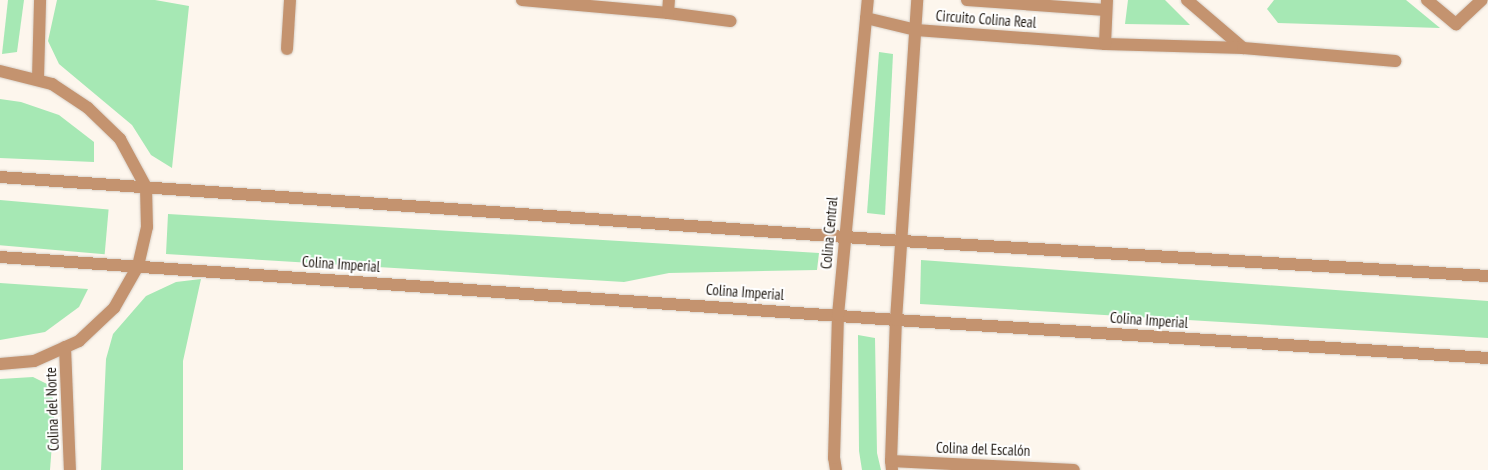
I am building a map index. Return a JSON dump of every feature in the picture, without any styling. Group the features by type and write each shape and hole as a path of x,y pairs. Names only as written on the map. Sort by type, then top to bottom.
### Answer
{"street":[{"path":"38,79 40,0"},
{"path":"287,49 290,0"},
{"path":"522,0 668,6 730,21"},
{"name":"Colina Central","path":"836,470 834,458 838,315 868,0"},
{"path":"892,466 896,320 917,0"},
{"name":"Circuito Colina Real","path":"967,0 1107,5 1104,44"},
{"path":"1187,0 1243,48"},
{"path":"1427,0 1456,24 1482,0"},
{"name":"Circuito Colina Real","path":"866,18 916,30 1104,44 1243,48 1395,61"},
{"path":"0,71 52,84 88,108 120,139 146,187 147,227 138,266 114,308 79,341 34,361 0,364"},
{"path":"0,177 902,241 1488,276"},
{"name":"Colina Imperial","path":"0,257 896,320 1488,358"},
{"name":"Colina del Norte","path":"65,347 70,470"},
{"name":"Colina del Escalón","path":"892,466 1074,470"}],"green space":[{"path":"8,0 24,0 17,52 2,54"},
{"path":"57,0 155,0 189,6 172,168 151,155 132,125 59,64 48,41"},
{"path":"1128,0 1165,0 1190,25 1125,24"},
{"path":"1274,0 1406,0 1440,28 1278,23 1267,9"},
{"path":"879,52 893,54 885,215 867,213"},
{"path":"0,99 21,102 59,115 94,142 94,162 0,158"},
{"path":"0,200 109,209 105,254 0,245"},
{"path":"168,214 819,253 817,270 669,273 624,282 166,254"},
{"path":"921,260 1488,301 1488,338 920,304"},
{"path":"201,279 183,361 183,470 101,470 106,359 113,334 146,296 176,282"},
{"path":"0,283 88,289 79,307 45,332 0,340"},
{"path":"858,335 875,338 877,453 881,470 862,470 859,451"},
{"path":"33,377 47,384 55,404 50,470 0,470 0,379"}]}
